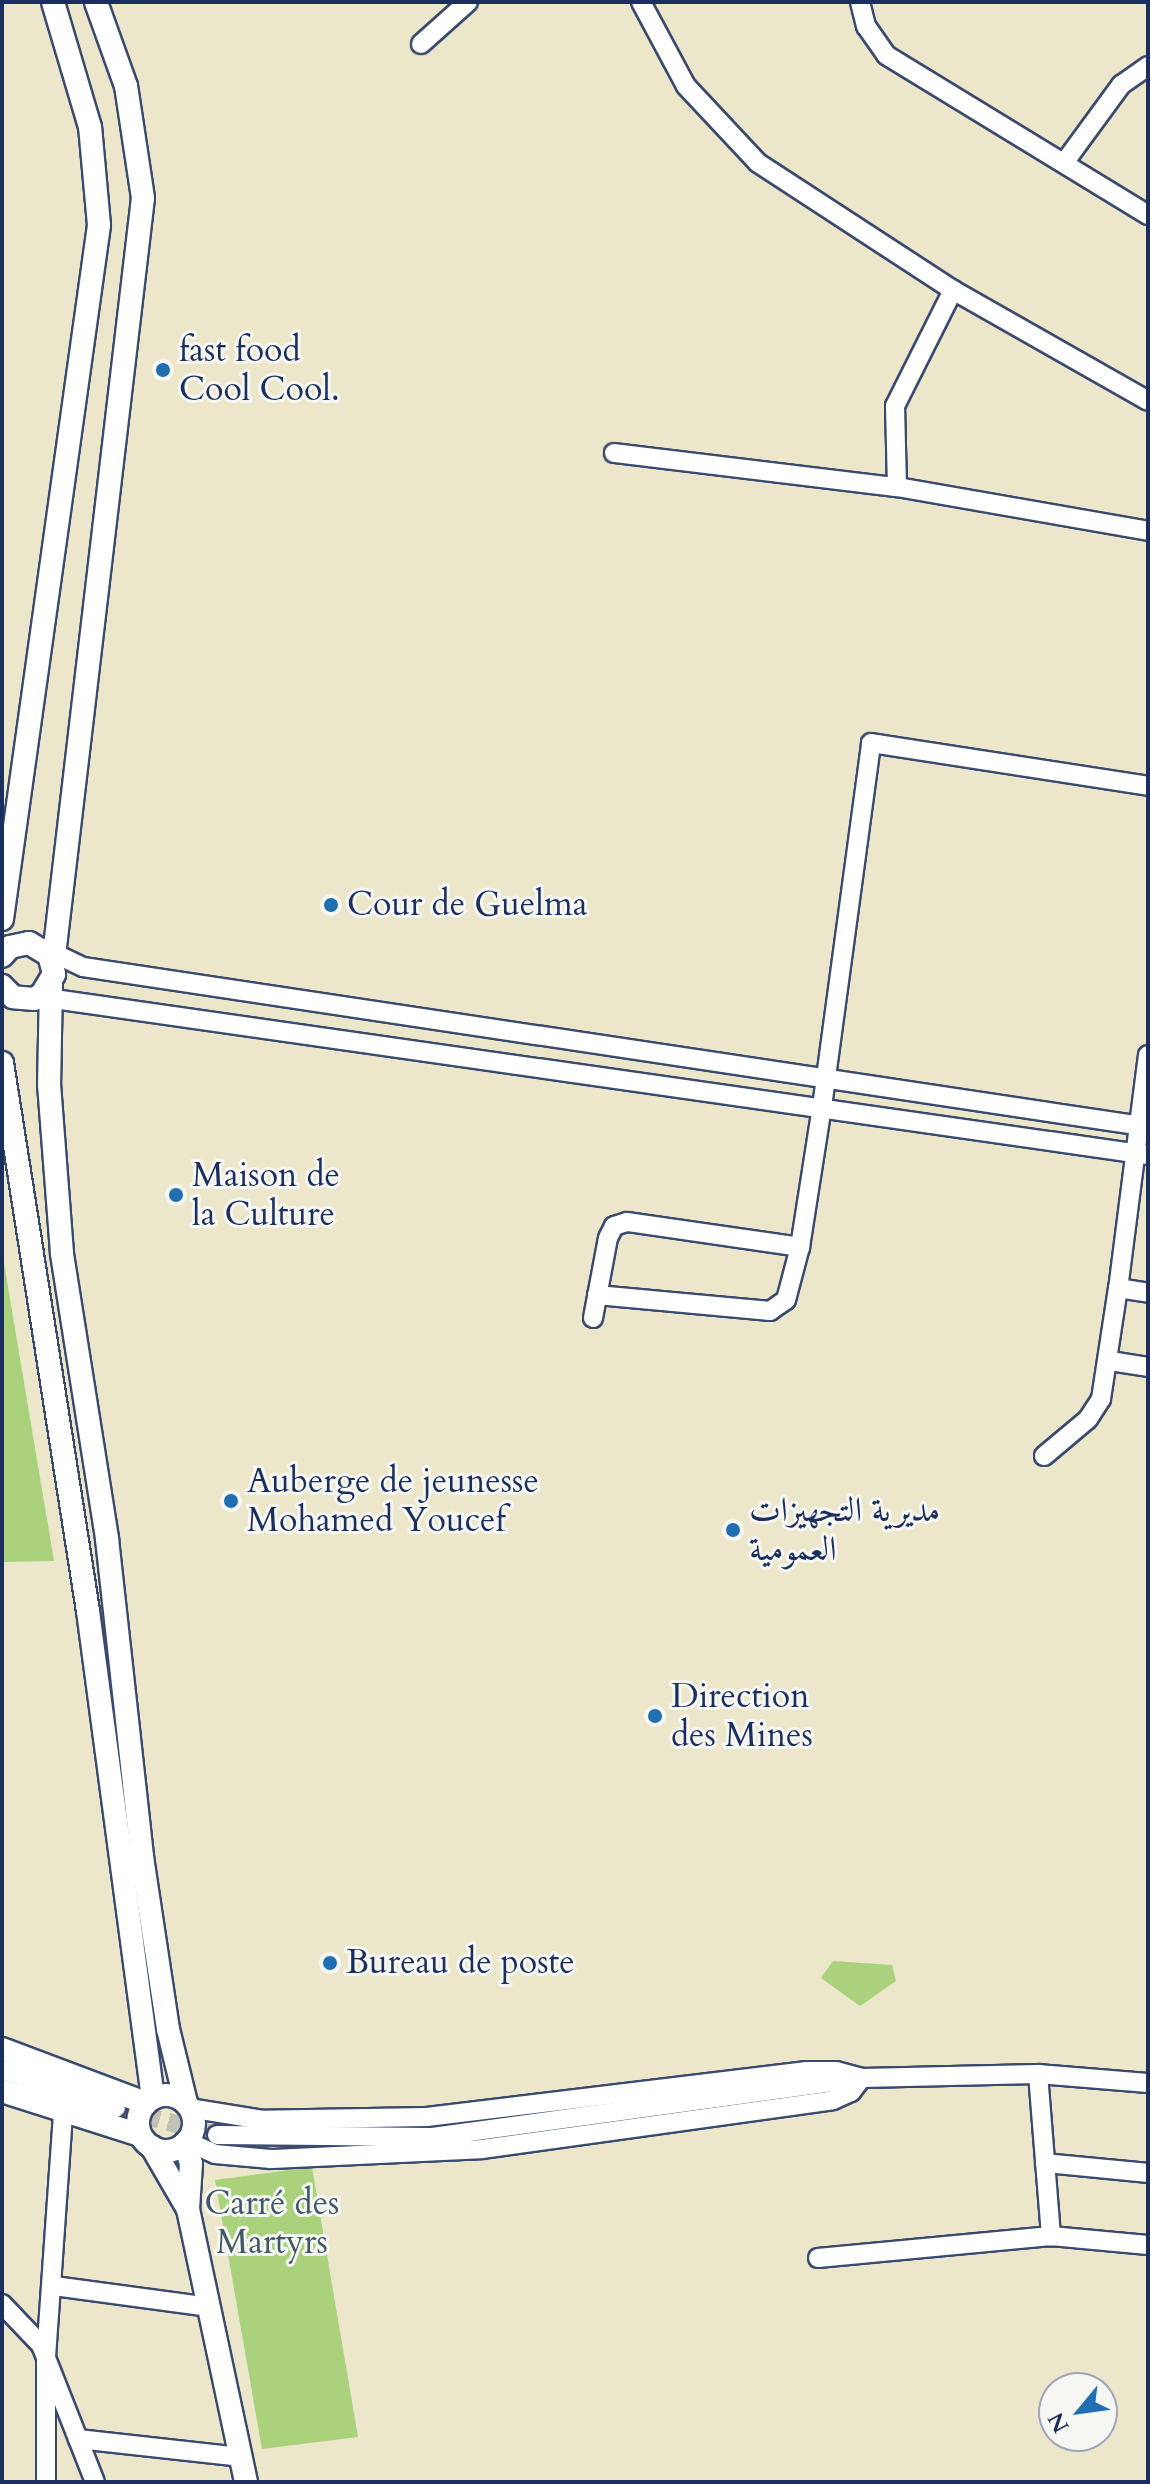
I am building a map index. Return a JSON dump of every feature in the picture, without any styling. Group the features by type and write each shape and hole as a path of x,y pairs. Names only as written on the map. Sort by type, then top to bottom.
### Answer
{"street":[{"path":"2,919 99,225 90,127 53,2"},
{"path":"33,980 143,198 126,86 96,2"},
{"path":"421,44 468,2"},
{"path":"641,2 686,86 748,154 953,290 1148,401"},
{"path":"860,2 866,26 886,55 1148,215"},
{"path":"1064,163 1121,85 1148,66"},
{"path":"897,487 895,406 953,290"},
{"path":"614,453 897,487 1148,531"},
{"path":"597,1295 770,1311 786,1300 800,1247 822,1107 871,743 1148,786"},
{"path":"2,2091 169,2151 186,2142 194,2125 168,2029 142,1857 107,1539 69,1308 29,943 5,950"},
{"path":"33,980 83,967 1142,1126"},
{"path":"33,980 822,1107 1140,1153"},
{"path":"1044,1456 1088,1419 1101,1399 1110,1361 1118,1288 1140,1153 1148,1055"},
{"path":"2,1063 88,1611 150,2100 138,2118 146,2141 188,2209"},
{"path":"593,1318 608,1238 614,1226 627,1222 800,1247"},
{"path":"1118,1288 1148,1293"},
{"path":"1110,1361 1148,1367"},
{"path":"2,2049 150,2100 171,2095 188,2106 263,2120 427,2117 807,2071 836,2071 862,2078"},
{"path":"2,2070 116,2108"},
{"path":"1038,2074 1051,2236"},
{"path":"217,2135 432,2137 862,2078 1038,2074 1148,2083"},
{"path":"186,2142 215,2154 271,2159 482,2149 833,2100 851,2092 862,2078"},
{"path":"46,2482 46,2357 54,2286 63,2112"},
{"path":"186,2142 191,2164 188,2209 246,2482"},
{"path":"1045,2163 1148,2173"},
{"path":"818,2258 1051,2236 1148,2245"},
{"path":"54,2286 210,2307"},
{"path":"2,2304 41,2345 95,2482"},
{"path":"78,2439 240,2457"}],"green space":[{"path":"3,1257 54,1561 2,1562"},
{"path":"833,1961 892,1965 896,1981 860,2006 821,1978"},
{"name":"Carré des Martyrs","path":"312,2167 358,2437 262,2449 215,2180"}],"tunnel":[{"path":"116,2108 217,2135"}],"place":[{"name":"fast food Cool Cool.","path":"163,370"},
{"name":"Cour de Guelma","path":"331,905"},
{"name":"Maison de la Culture","path":"176,1195"},
{"name":"Auberge de jeunesse Mohamed Youcef","path":"231,1501"},
{"name":"مديرية التجهيزات العمومية","path":"733,1530"},
{"name":"Direction des Mines","path":"655,1716"},
{"name":"Bureau de poste","path":"330,1963"}]}
